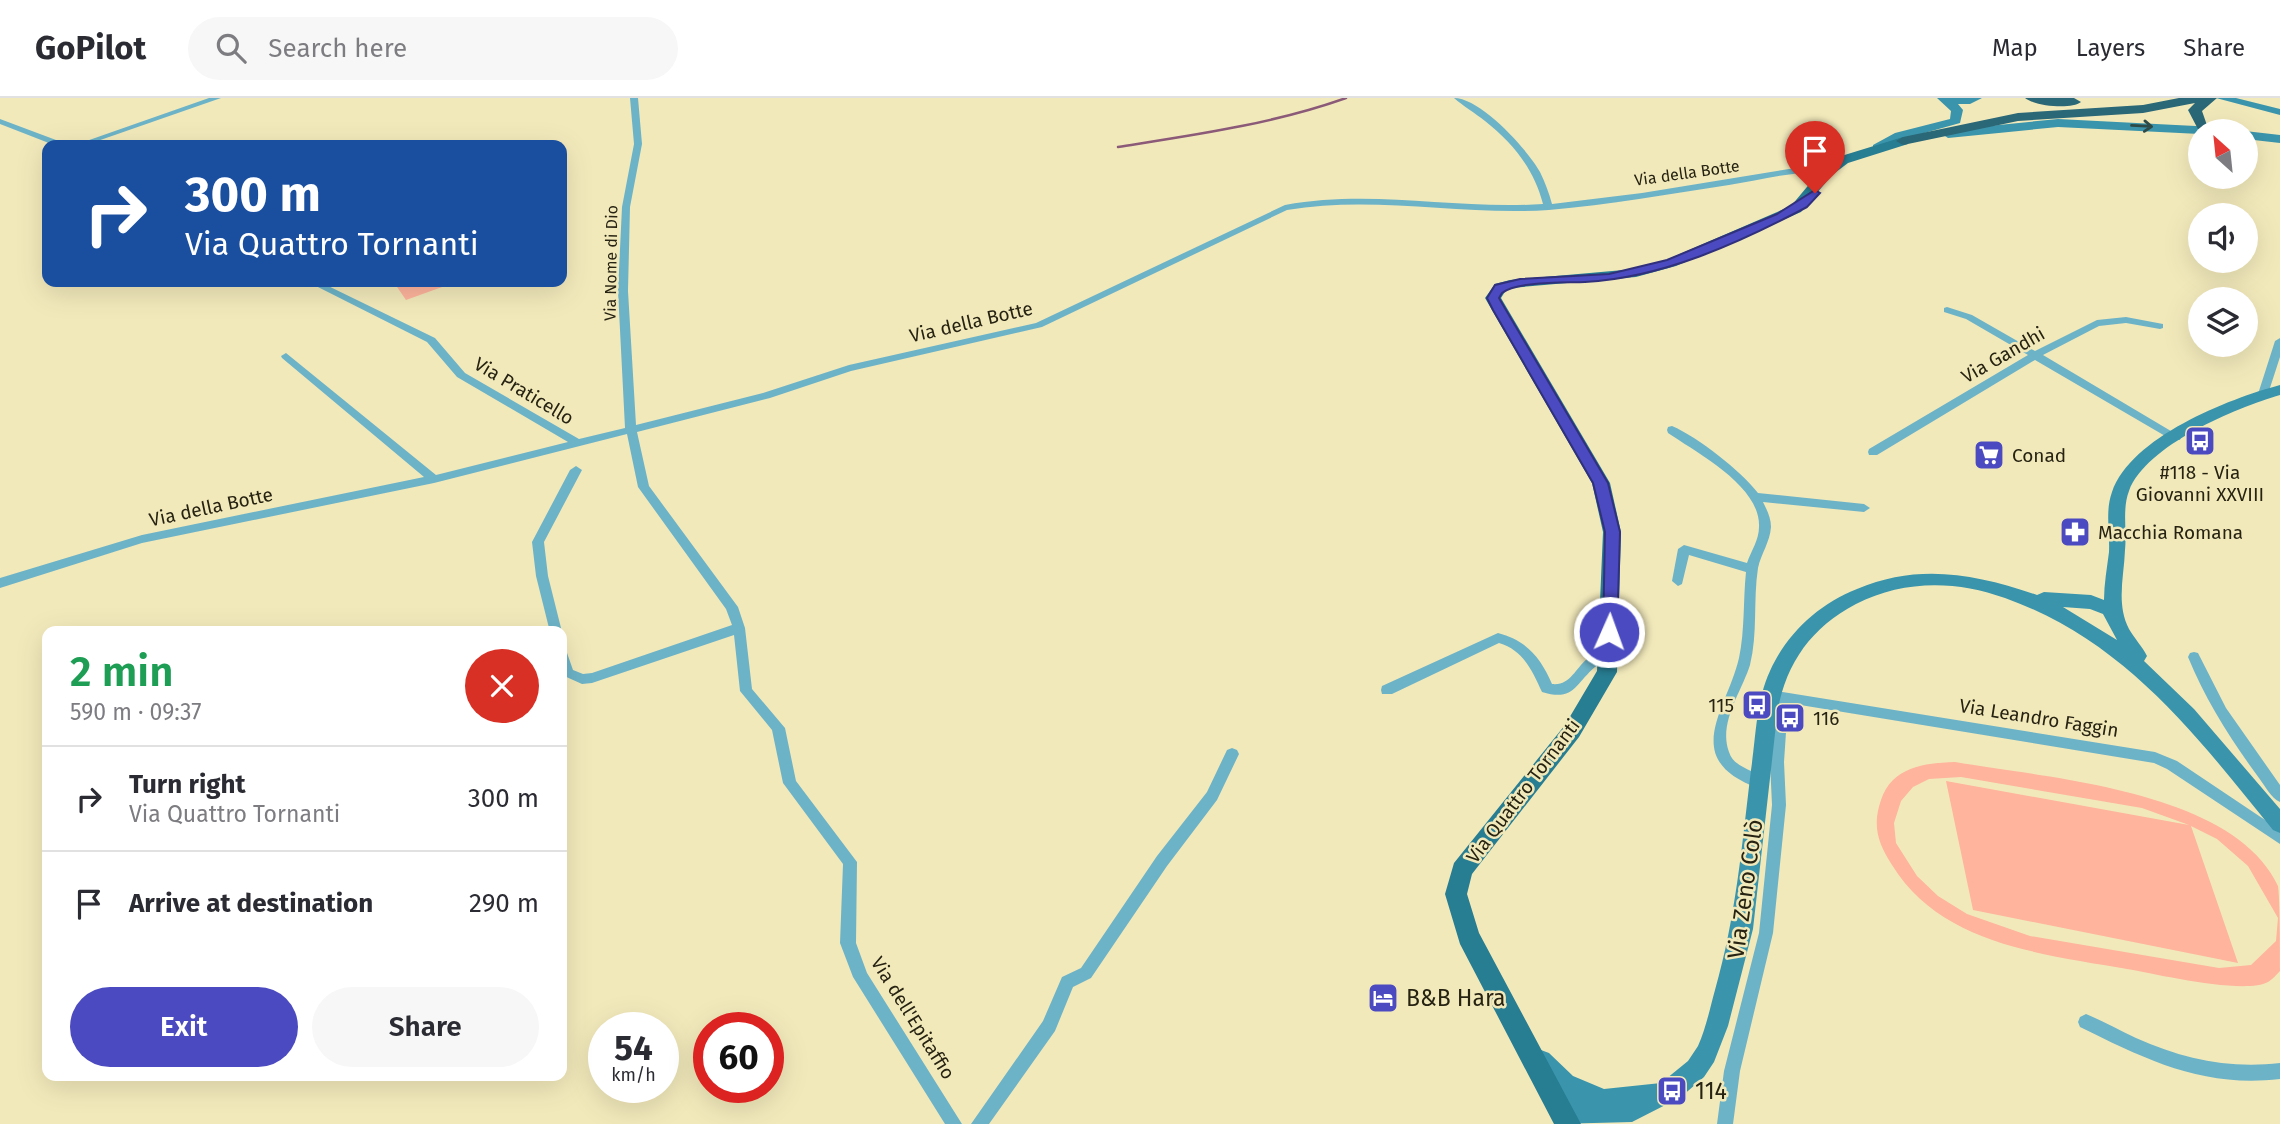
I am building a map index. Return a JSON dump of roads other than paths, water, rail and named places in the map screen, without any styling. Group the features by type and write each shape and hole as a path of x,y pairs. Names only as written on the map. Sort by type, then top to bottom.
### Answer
{"highway":[{"path":"2032,98 2129,104 2181,98"},
{"path":"2200,119 2195,112 2204,99"},
{"path":"1903,141 2018,117 2143,109 2204,99"}],"main road":[{"path":"1945,99 1966,102 1976,98"},
{"path":"2222,98 2280,112"},
{"path":"1829,170 1896,137 1956,121 1958,112 1945,99"},
{"path":"1877,148 1903,141 1994,127 2046,123 2188,130"},
{"path":"2258,136 2280,139"},
{"name":"Via Quattro Tornanti","path":"1576,1122 1520,1034 1468,936 1456,894 1457,881 1462,870 1572,731 1607,671 1612,532 1601,483 1493,298 1500,287 1520,282 1609,277 1671,262 1802,205 1815,193 1829,170"},
{"path":"2280,390 2263,394 2203,420 2150,453 2120,489 2112,583 2117,621 2150,674 2280,824"},
{"path":"1576,1122 1611,1114 1672,1091 1698,1067 1711,1042 1744,921 1758,782 1776,697 1793,647 1810,627 1855,596 1903,580 1939,577 1980,583 2082,609 2117,621"},
{"path":"2082,609 2112,583"},
{"path":"2082,609 2101,634 2150,674"},
{"path":"2101,634 2113,633 2117,621"},
{"path":"1520,1034 1551,1074 1611,1114"}],"street":[{"path":"94,140 216,98"},
{"name":"Via Nome di Dio","path":"631,430 623,291 626,207 638,144 634,98"},
{"path":"1458,98 1479,111 1520,151 1536,172 1548,206"},
{"path":"0,121 48,140"},
{"name":"Via della Botte","path":"0,583 142,539 434,479 766,396 849,368 1039,325 1285,208 1316,201 1385,200 1510,208 1548,206 1737,182 1802,169 1829,170"},
{"name":"Via Praticello","path":"323,287 430,340 461,375 578,443"},
{"path":"1947,310 1969,317 2176,437"},
{"name":"Via Gandhi","path":"1873,452 2036,355 2097,323 2126,320 2160,326"},
{"path":"2263,394 2280,341"},
{"path":"286,356 434,479"},
{"name":"Via dell'Epitaffio","path":"631,430 644,487 732,607 739,628 746,691 778,728 790,783 850,862 848,943 861,977 954,1124"},
{"path":"1672,430 1734,475 1755,497 1763,513 1765,541 1752,569 1751,608 1744,664 1720,728 1722,752 1729,764 1758,782"},
{"path":"554,626 542,576 538,542 576,470"},
{"path":"1755,497 1864,508"},
{"path":"1678,581 1684,549 1752,569"},
{"path":"567,673 592,678 623,665 739,628"},
{"name":"Via Quattro Tornanti","path":"1387,690 1498,638 1510,640 1526,652 1542,672 1547,688 1557,692 1572,687 1589,664 1608,654"},
{"path":"2194,657 2206,688 2231,730 2280,796"},
{"name":"Via Leandro Faggin","path":"1776,697 2155,758 2172,765 2280,838"},
{"name":"Via Zeno Colò","path":"1725,1124 1732,1071 1766,933 1779,804 1776,697"},
{"path":"979,1124 1049,1026 1067,982 1086,973 1162,861 1181,841 1212,796 1232,754"},
{"path":"2086,1023 2143,1050 2198,1068 2228,1072 2280,1071"}],"waterway":[{"path":"1118,147 1262,122 1346,98"}],"place":[{"name":"#118 - Via Giovanni XXVIII","path":"2200,441"},
{"name":"Conad","path":"1989,455"},
{"name":"Macchia Romana","path":"2075,532"},
{"name":"115","path":"1757,705"},
{"name":"116","path":"1790,718"},
{"name":"B&B Hara","path":"1383,998"},
{"name":"114","path":"1672,1091"}]}
